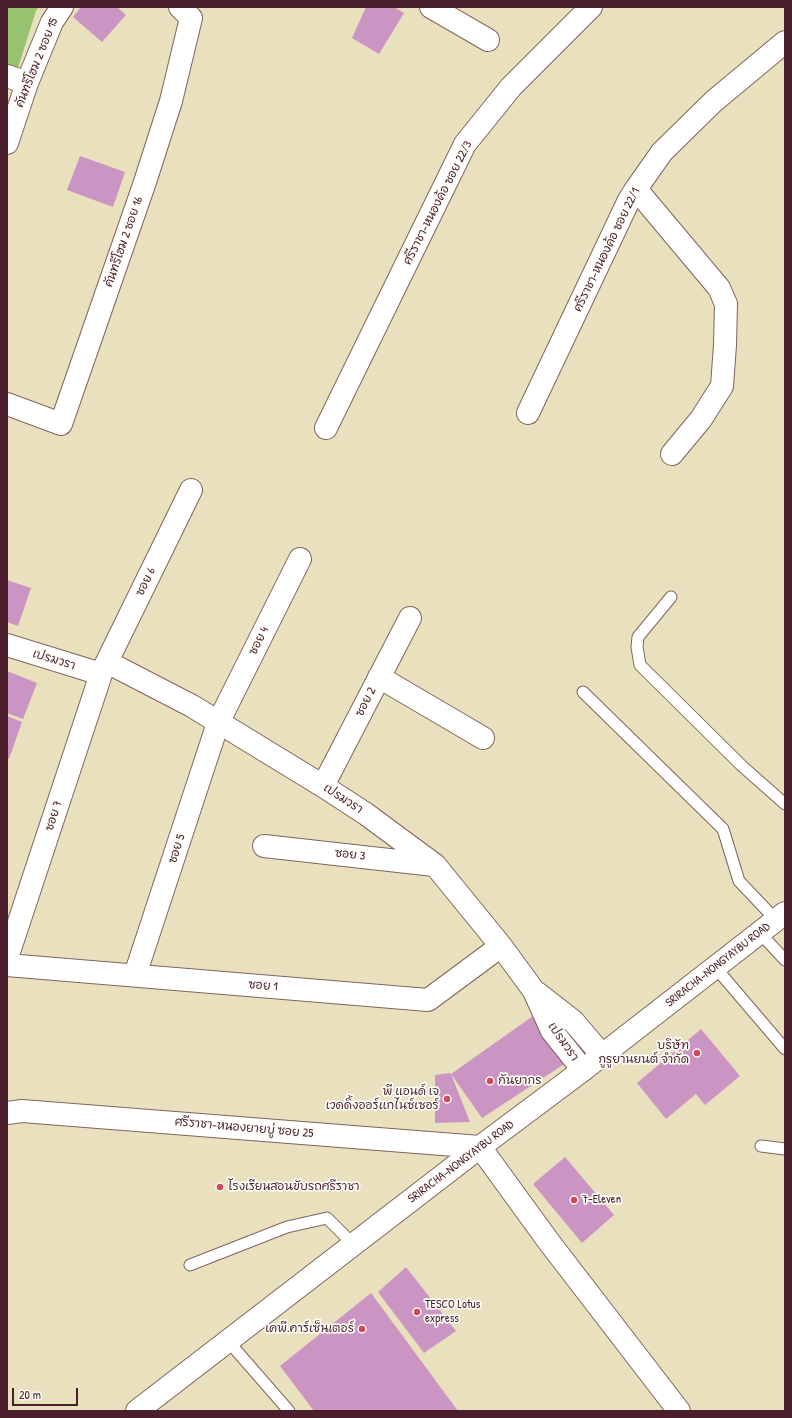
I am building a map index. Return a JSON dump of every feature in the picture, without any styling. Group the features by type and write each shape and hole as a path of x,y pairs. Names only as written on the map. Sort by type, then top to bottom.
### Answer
{"street":[{"name":"คันทรีโฮม 2 ซอย 15","path":"7,143 17,80 62,7"},
{"name":"คันทรีโฮม 2 ซอย 16","path":"7,404 61,424 146,182 171,101 191,18 180,7"},
{"name":"ศรีราชา-หนองค้อ ซอย 22/3","path":"326,428 465,144 511,87 591,7"},
{"path":"447,10 488,40"},
{"name":"ศรีราชา-หนองค้อ ซอย 22/1","path":"528,414 629,200 636,189 662,152 714,101 785,42"},
{"path":"636,189 719,288 726,304 726,345 722,386 701,419 672,454"},
{"name":"ซอย 6","path":"104,668 192,490"},
{"name":"ซอย 4","path":"218,723 300,558"},
{"name":"ซอย 2","path":"323,786 410,618"},
{"name":"เปรมวรา","path":"7,645 104,668 192,706 366,814 435,865 501,946 534,991 552,1031 583,1070"},
{"name":"ซอย 7","path":"7,958 104,668"},
{"path":"379,677 484,738"},
{"name":"ซอย 5","path":"135,975 218,723"},
{"name":"ซอย 3","path":"264,846 435,865"},
{"name":"SRIRACHA-NONGYAYBU ROAD","path":"137,1411 774,922"},
{"name":"ซอย 1","path":"7,965 428,1000 501,946"},
{"name":"เปรมวรา","path":"534,991 573,1021 602,1055"},
{"name":"ศรีราชา-หนองยายบู่ ซอย 25","path":"7,1113 22,1110 480,1147"},
{"path":"480,1147 549,1242 679,1411"}],"lane":[{"path":"671,597 638,637 637,647 640,665 742,766 785,804"},
{"path":"583,692 723,829 739,880 774,922 785,960"},
{"path":"715,967 785,1049"},
{"path":"761,1146 785,1149"},
{"path":"190,1265 287,1227 327,1218 353,1244"},
{"path":"228,1341 289,1411"}],"green space":[{"path":"7,7 39,7 36,11 17,71 7,67"}],"building":[{"path":"81,7 117,7 126,15 102,42 73,17"},
{"path":"366,7 394,7 404,13 379,54 352,38"},
{"path":"80,156 125,172 113,207 67,190"},
{"path":"7,580 31,588 18,626 7,622"},
{"path":"7,671 37,683 23,719 7,713"},
{"path":"7,716 22,722 9,759 7,758"},
{"path":"533,1016 566,1063 482,1118 451,1074"},
{"name":"บริษัท กูรูยานยนต์ จำกัด","path":"701,1029 740,1076 705,1105 696,1094 666,1119 637,1083"},
{"name":"พี แอนด์ เจ เวดดิ้งออร์แกไนซ์เซอร์","path":"450,1073 470,1122 435,1123 435,1075"},
{"name":"7-Eleven","path":"565,1157 614,1215 582,1243 533,1184"},
{"name":"TESCO Lotus express","path":"406,1267 456,1331 424,1353 378,1292"},
{"name":"เคพี.คาร์เซ็นเตอร์","path":"371,1293 458,1411 314,1411 280,1366"}],"place":[{"name":"บริษัท กูรูยานยนต์ จำกัด","path":"697,1053"},
{"name":"กันยากร","path":"490,1081"},
{"name":"พี แอนด์ เจ เวดดิ้งออร์แกไนซ์เซอร์","path":"447,1099"},
{"name":"โรงเรียนสอนขับรถศรีราชา","path":"220,1187"},
{"name":"7-Eleven","path":"574,1200"},
{"name":"TESCO Lotus express","path":"417,1312"},
{"name":"เคพี.คาร์เซ็นเตอร์","path":"362,1329"}]}
